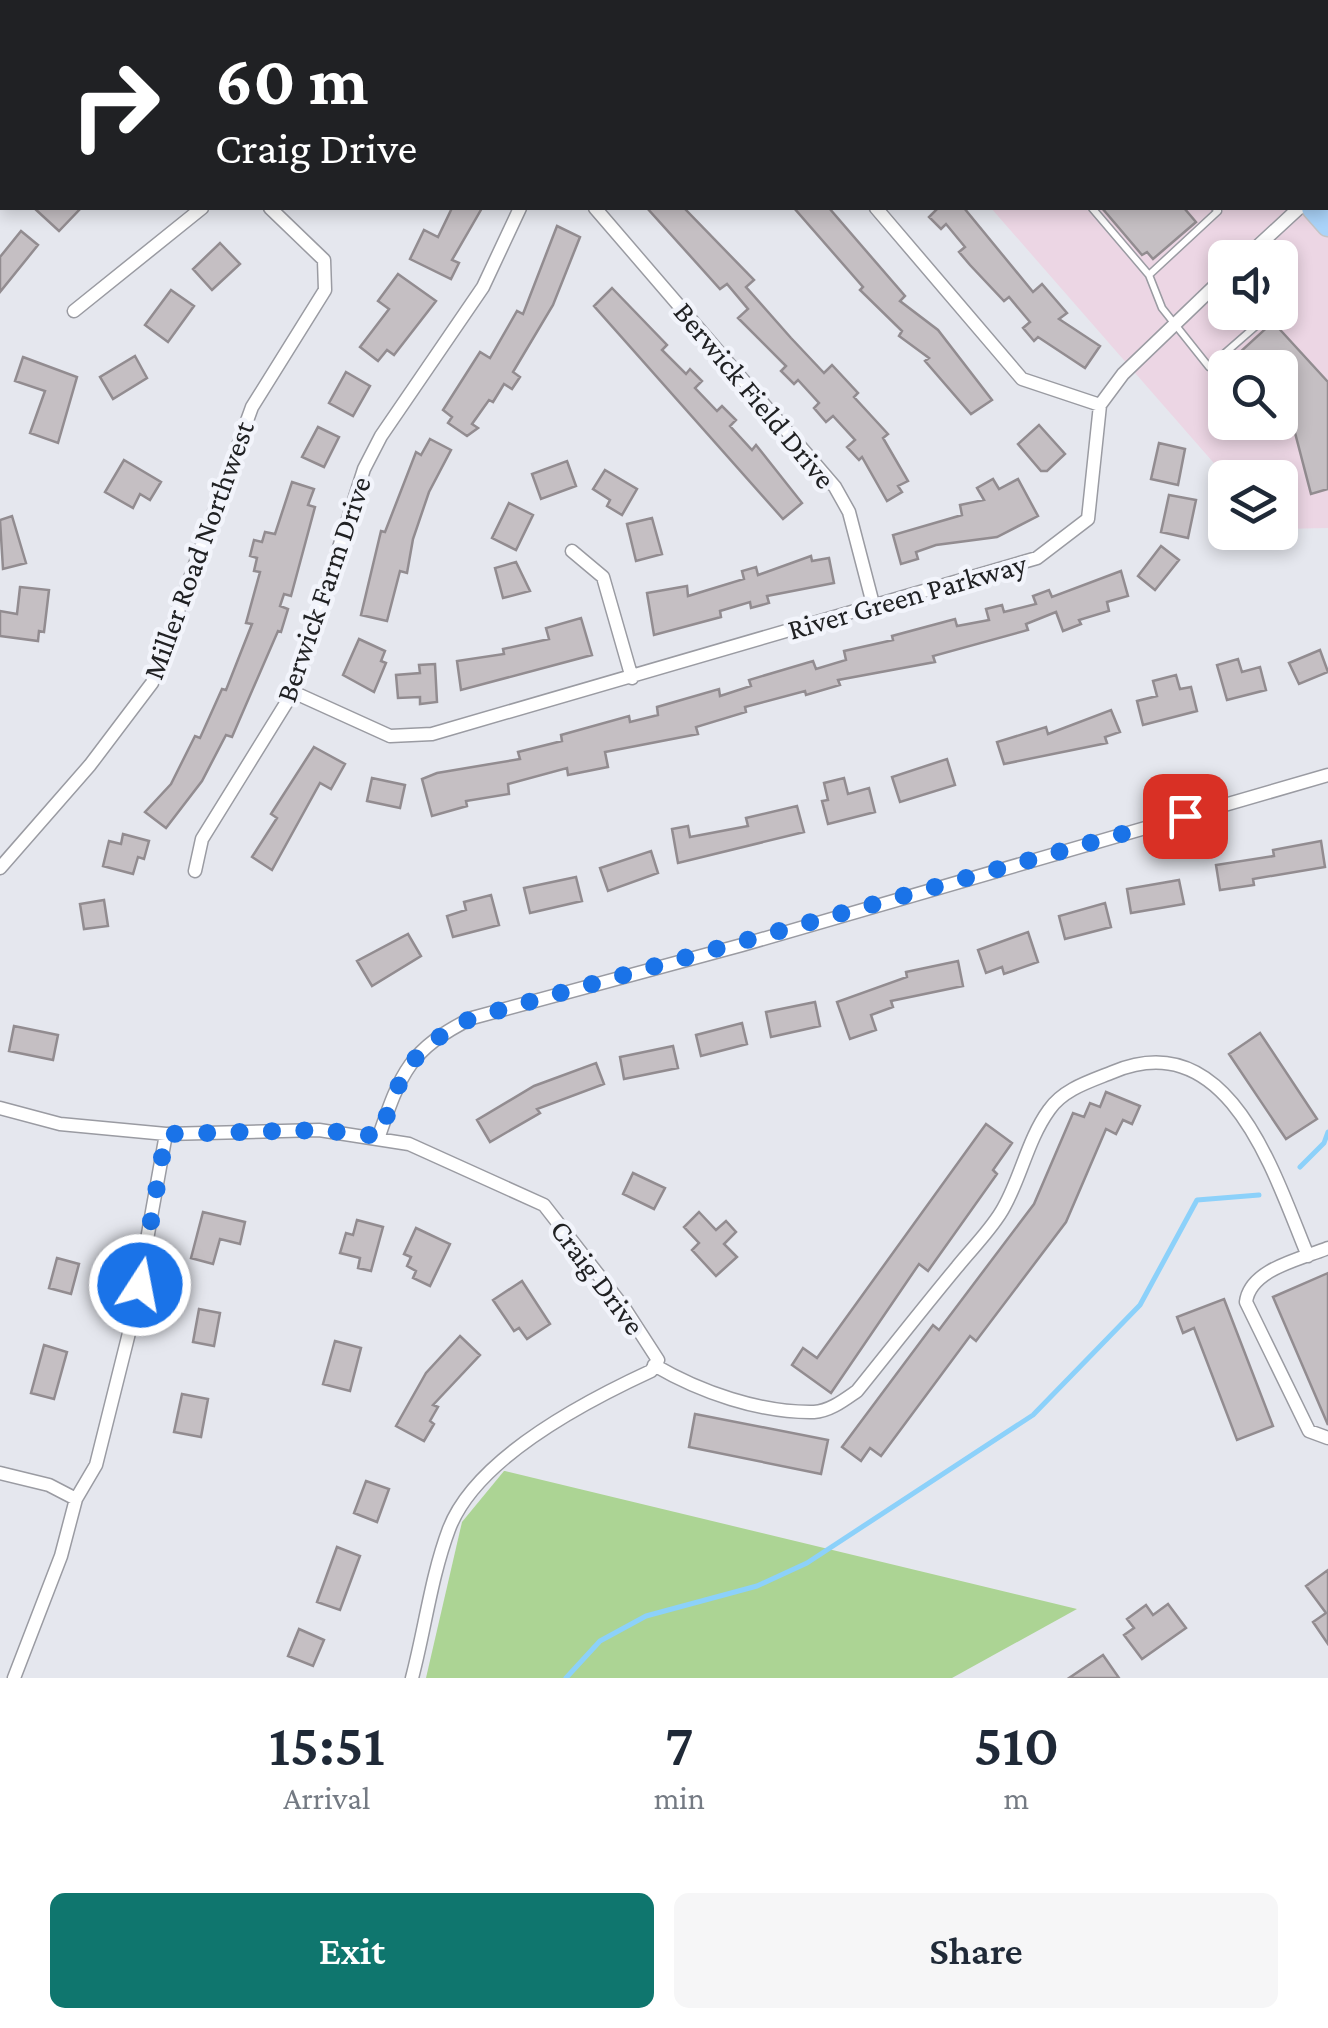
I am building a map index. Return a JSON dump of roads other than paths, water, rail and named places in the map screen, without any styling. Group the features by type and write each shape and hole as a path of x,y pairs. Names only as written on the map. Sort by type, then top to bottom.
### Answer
{"street":[{"path":"74,311 200,210"},
{"name":"Miller Road Northwest","path":"0,868 90,765 152,682 252,406 325,290 324,260 272,210"},
{"name":"Berwick Farm Drive","path":"195,871 202,839 292,692 364,469 381,436 483,287 519,210"},
{"name":"Berwick Field Drive","path":"597,210 835,488 849,512 873,604"},
{"path":"878,210 1022,379 1100,405 1122,374 1208,292"},
{"path":"1265,240 1298,210"},
{"name":"River Green Parkway","path":"292,692 390,736 432,734 1037,558 1088,520 1100,405"},
{"path":"572,550 603,577 632,678"},
{"path":"380,1136 400,1075 437,1036 472,1018 742,945 1328,774"},
{"path":"654,1366 697,1390 730,1397 816,1412 840,1404 856,1391 1004,1208 1049,1109 1072,1089 1122,1068 1153,1063 1172,1066 1196,1073 1220,1088 1246,1115 1308,1256"},
{"name":"Craig Drive","path":"0,1108 60,1124 166,1134 319,1130 380,1136 410,1144 544,1205 626,1309 658,1360 654,1366 565,1415 500,1461 472,1496 450,1525 412,1678"},
{"path":"14,1678 60,1556 76,1499 96,1465 133,1317 166,1134"},
{"path":"1328,1248 1257,1278 1248,1289 1246,1302 1309,1431 1328,1438"},
{"path":"0,1473 49,1485 76,1499"}],"lane":[{"path":"1094,210 1149,275 1174,325 1209,367 1251,330"},
{"path":"1149,275 1217,210"}],"waterway":[{"path":"1300,1167 1324,1143 1328,1132"},
{"path":"566,1678 600,1641 646,1616 757,1586 807,1563 1033,1415 1140,1305 1197,1200 1259,1195"}]}
